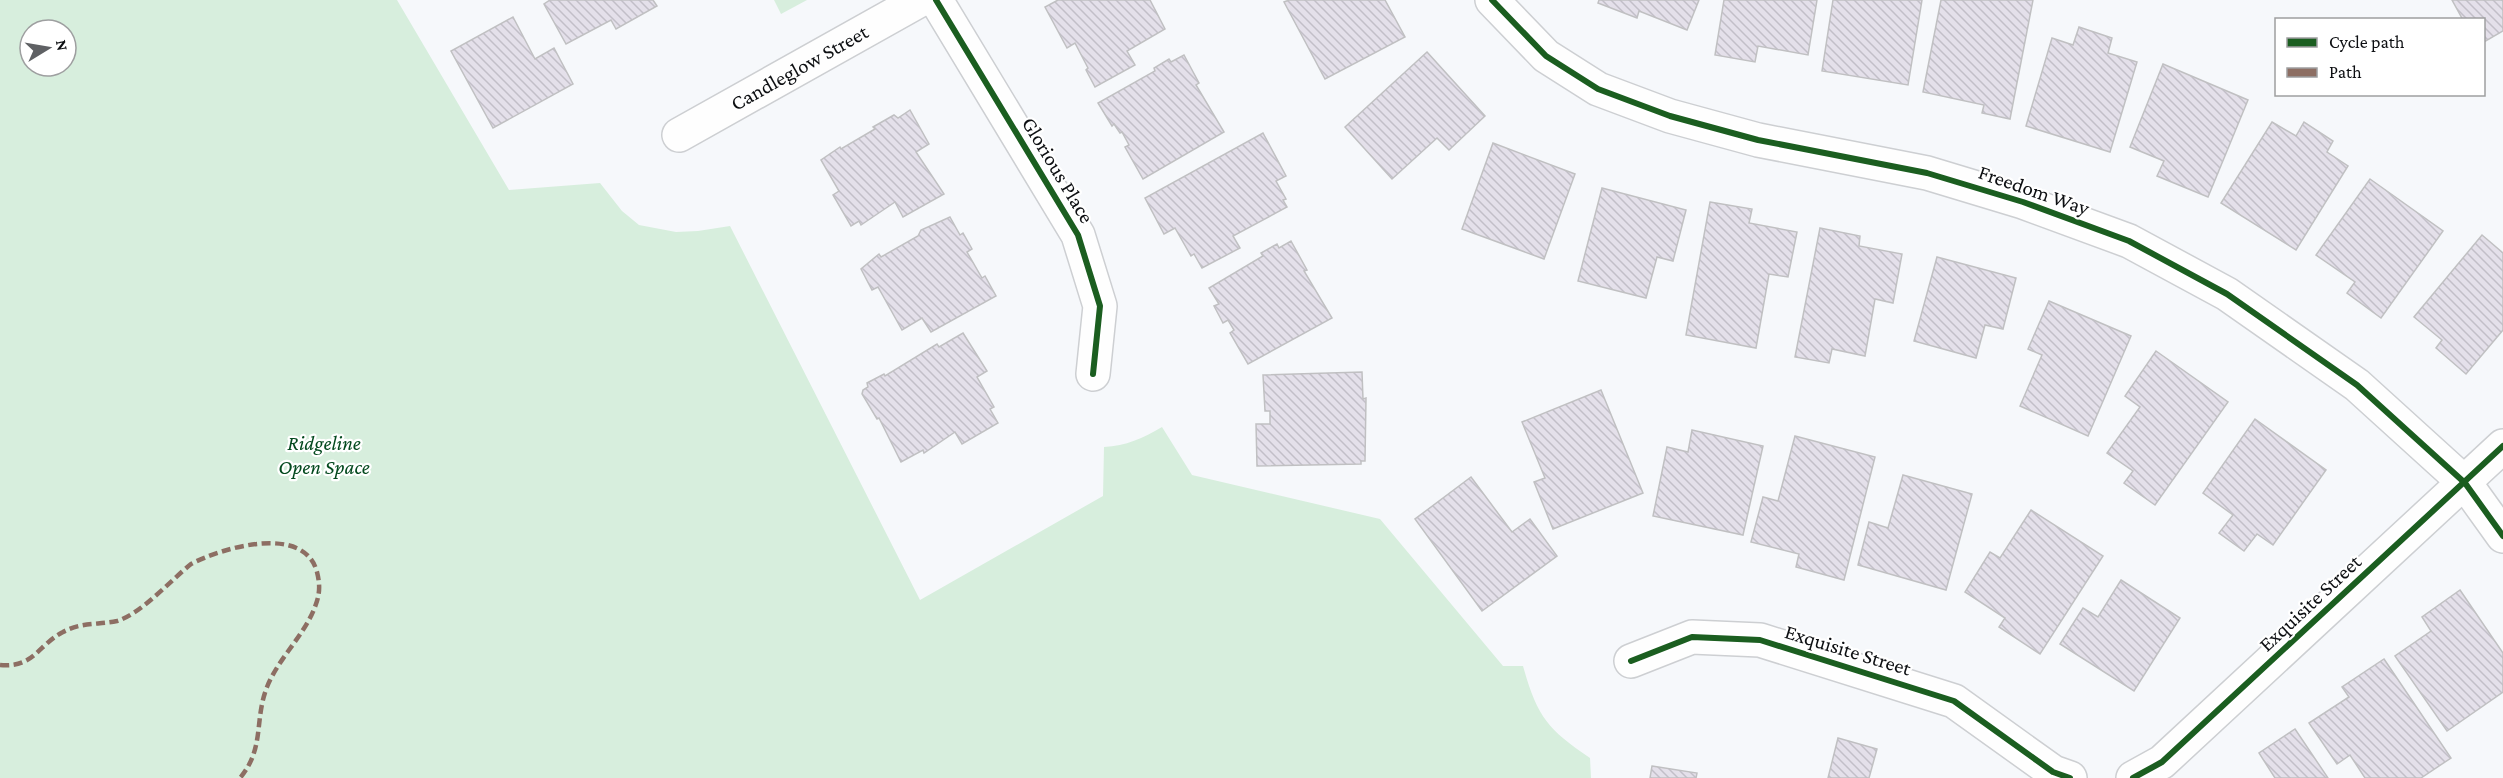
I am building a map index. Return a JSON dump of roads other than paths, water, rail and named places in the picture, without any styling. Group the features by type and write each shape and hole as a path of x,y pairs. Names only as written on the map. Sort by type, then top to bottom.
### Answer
{"street":[{"name":"Candleglow Street","path":"679,135 920,0"},
{"name":"Glorious Place","path":"936,0 1078,235 1100,306 1093,374"},
{"name":"Freedom Way","path":"1492,0 1546,56 1598,89 1670,116 1758,140 1938,176 2023,202 2129,241 2227,294 2357,385 2465,483 2503,536"},
{"name":"Exquisite Street","path":"2133,778 2162,762 2503,446"},
{"name":"Exquisite Street","path":"1631,661 1692,638 1760,640 1954,701 2053,772 2070,778"}],"park label":[{"name":"Ridgeline Open Space","path":"324,455"}]}
